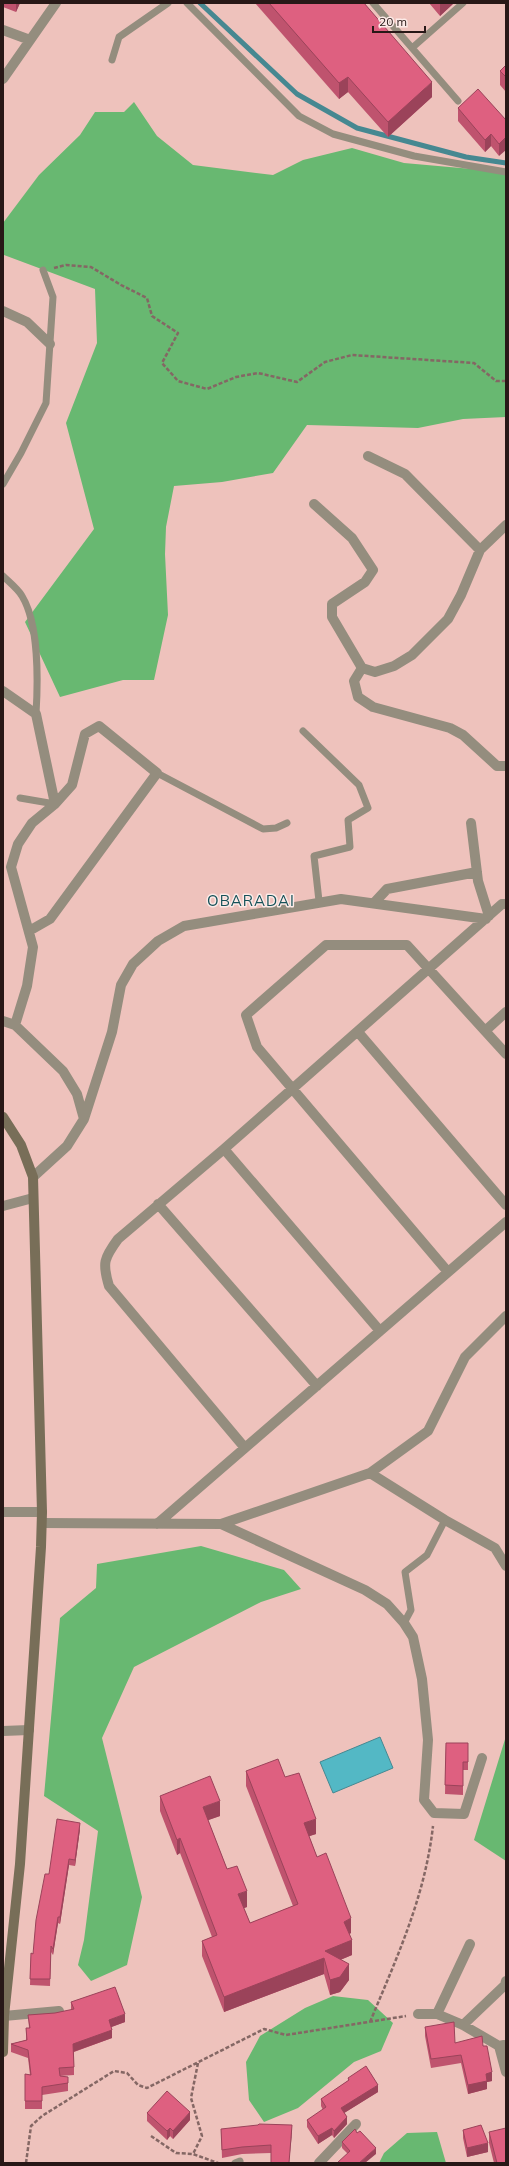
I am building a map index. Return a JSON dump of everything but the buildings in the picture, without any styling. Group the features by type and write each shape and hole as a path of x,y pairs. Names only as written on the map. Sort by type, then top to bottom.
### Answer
{"street":[{"path":"3,79 56,3"},
{"path":"3,30 30,40"},
{"path":"3,311 27,322 50,344"},
{"path":"368,456 405,474 480,550"},
{"path":"314,504 352,538 373,570 365,582 332,604 332,617 362,668 375,672 394,666 412,655 448,619 461,595 480,550 506,525"},
{"path":"362,668 354,681 358,697 373,707 450,728 463,735 497,766 506,766"},
{"path":"3,691 36,714 55,804"},
{"path":"15,1025 27,986 33,947 29,932 12,867 18,844 32,823 55,804 72,785 86,734 99,726 157,773 50,919 29,932"},
{"path":"470,823 477,872 488,918"},
{"path":"374,903 387,889 477,872"},
{"path":"33,1177 67,1146 84,1119 112,1032 121,985 138,959 158,941 184,926 320,901 341,899 488,918"},
{"path":"245,1448 109,1286 104,1270 106,1255 118,1238 293,1089 488,918 502,904 506,904"},
{"path":"448,1272 256,1047 246,1015 326,945 407,945 506,1054"},
{"path":"485,1031 506,1012"},
{"path":"3,1021 15,1025 62,1071 78,1094 84,1119"},
{"path":"358,1032 506,1205"},
{"path":"3,1117 21,1145 33,1177 42,1512 20,1864 4,2016 3,2052"},
{"path":"224,1148 380,1331"},
{"path":"3,1206 33,1198"},
{"path":"158,1204 317,1386"},
{"path":"157,1524 506,1222"},
{"path":"42,1523 221,1524 370,1473 428,1432 465,1357 506,1316"},
{"path":"370,1473 445,1520 495,1548 506,1566"},
{"path":"3,1512 42,1512"},
{"path":"221,1524 365,1590 387,1604 404,1623 413,1637 422,1679 428,1740 424,1800 434,1813 464,1814 482,1758"},
{"path":"3,1731 29,1730"},
{"path":"437,2014 470,1944"},
{"path":"463,2025 505,1985 506,1981"},
{"path":"4,2016 59,2011"},
{"path":"418,2014 437,2014 503,2045 506,2072"},
{"path":"319,2163 356,2124"}],"lane":[{"path":"112,60 119,37 168,3"},
{"path":"188,3 299,116 326,131 414,156 506,172"},
{"path":"373,3 458,100"},
{"path":"412,48 463,3"},
{"path":"3,484 21,453 46,403 53,297 43,270"},
{"path":"3,576 22,596 32,620 38,684 36,714"},
{"path":"303,732 359,785 368,808 348,820 350,848 314,856 320,901"},
{"path":"157,773 263,828 276,828 287,823"},
{"path":"20,798 55,804"},
{"path":"404,1623 411,1610 405,1572 427,1555 445,1520"}],"path":[{"path":"43,270 66,265 91,267 121,286 147,298 152,316 178,333 162,363 178,381 207,389 236,377 258,374 297,382 325,362 352,355 474,363 496,381 506,381"},
{"path":"370,2022 412,1922 430,1856 434,1813"},
{"path":"26,2163 31,2126 42,2116 114,2071 127,2073 138,2085 147,2088 264,2029 286,2035 418,2014"},
{"path":"193,2154 202,2136 191,2098 198,2062"},
{"path":"152,2136 176,2152 193,2154 218,2163"}],"green space":[{"path":"134,102 157,136 193,165 273,175 303,160 352,148 404,163 506,172 506,417 463,419 418,428 307,425 273,473 222,482 174,486 166,527 165,554 168,615 154,680 123,680 60,697 25,622 94,529 66,423 97,343 95,289 4,255 3,223 39,175 80,135 95,112 124,112"},
{"path":"201,1546 284,1570 301,1589 261,1602 134,1667 102,1738 142,1897 127,1965 91,1981 78,1965 84,1940 98,1831 44,1796 60,1618 96,1588 97,1564"},
{"path":"506,1736 506,1861 474,1840"},
{"path":"333,1996 368,2000 393,2023 381,2051 354,2062 298,2108 264,2122 249,2100 246,2062 260,2036 305,2008"},
{"path":"437,2132 446,2163 379,2163 384,2153 407,2133"}],"water":[{"path":"380,1737 393,1768 333,1793 320,1762"}],"waterway":[{"path":"200,3 297,94 357,128 466,157 506,163"}],"district":[{"name":"OBARADAI","path":"251,900"}]}
